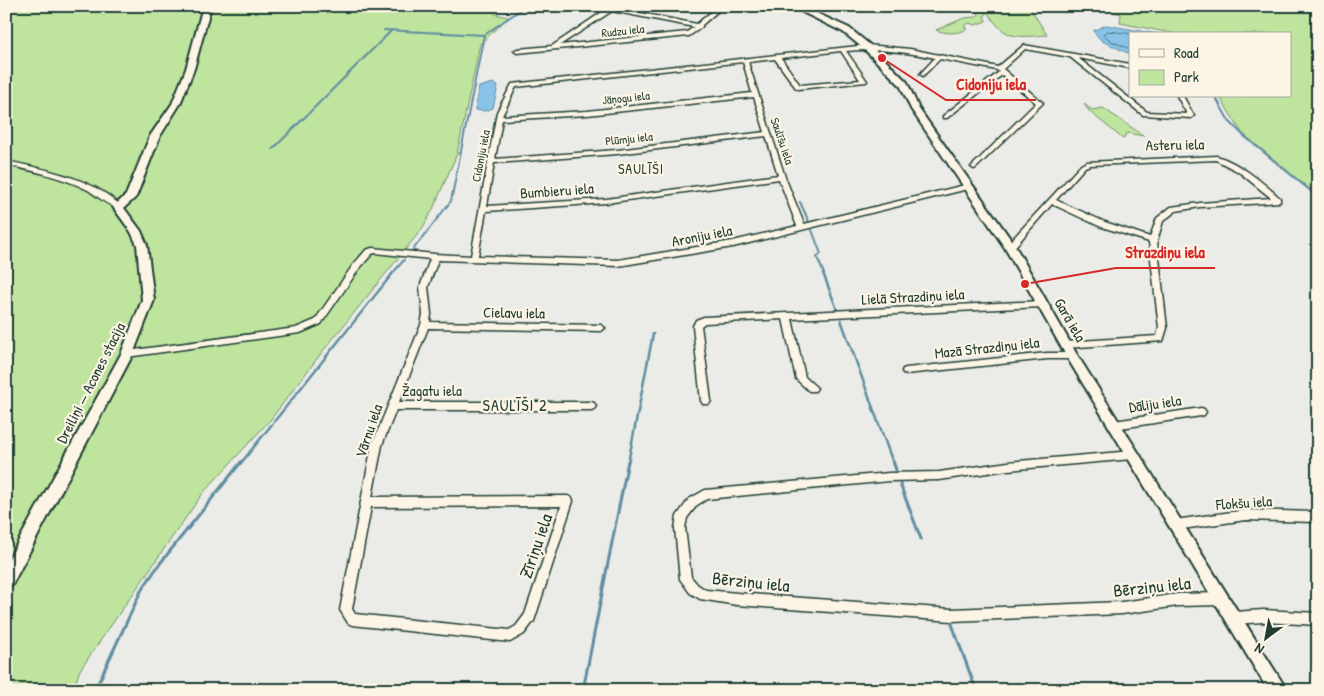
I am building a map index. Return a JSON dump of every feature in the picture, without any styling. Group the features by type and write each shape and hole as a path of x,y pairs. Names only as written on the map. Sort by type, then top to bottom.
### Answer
{"street":[{"path":"6,163 36,169 86,184 118,206 131,197 155,136 178,98 190,69 207,6"},
{"name":"Rudzu iela","path":"518,51 689,34 715,11 715,8 712,6"},
{"name":"Garā iela","path":"794,6 834,23 867,47 904,84 916,109 1010,247 1132,455 1278,690"},
{"path":"554,47 613,8 700,26"},
{"path":"946,117 1000,71 1024,46 1129,66"},
{"name":"Cidoniju iela","path":"474,258 500,118 514,85 867,47 910,51 1000,71"},
{"path":"777,57 798,87 864,81 844,50"},
{"path":"1071,55 1145,114 1191,116 1181,98"},
{"path":"923,74 939,57"},
{"name":"Saulīšu iela","path":"744,60 782,177 802,228"},
{"path":"974,167 1040,103 1000,71"},
{"name":"Jāņogu iela","path":"500,118 587,113 754,95"},
{"name":"Plūmju iela","path":"491,161 617,152 768,134"},
{"name":"Asteru iela","path":"1010,247 1083,166 1089,163 1217,158 1231,163 1255,179 1277,200 1200,205 1174,209 1160,220 1153,241 1162,328 1160,340 1069,350"},
{"name":"Bumbieru iela","path":"482,209 606,201 782,177"},
{"name":"Aroniju iela","path":"435,257 618,263 733,244 969,186"},
{"path":"1051,201 1102,224 1153,241"},
{"name":"Dreiliņi — Acones stacija","path":"6,580 127,354 148,300 142,245 136,231 118,206"},
{"path":"127,354 297,331 318,322 356,267 369,252 380,250 435,257"},
{"name":"Vārnu iela","path":"352,619 346,610 377,445 425,325 427,314 424,287 435,257"},
{"name":"Lielā Strazdiņu iela","path":"706,401 697,326 699,322 1042,304"},
{"path":"787,317 801,379 812,388"},
{"name":"Cielavu iela","path":"425,325 601,328"},
{"name":"Mazā Strazdiņu iela","path":"906,371 1047,356 1069,350"},
{"name":"Žagatu iela","path":"393,406 591,406"},
{"name":"Dāliju iela","path":"1114,425 1201,412"},
{"name":"Bērziņu iela","path":"1132,455 1008,466 939,476 890,477 705,496 693,502 682,516 680,528 686,580 694,589 704,595 737,600 952,614 1122,608 1178,600 1222,599"},
{"name":"Zīriņu iela","path":"352,619 510,636 520,630 530,617 568,501 366,502"},
{"name":"Flokšu iela","path":"1175,525 1246,515 1314,517"},
{"path":"1234,618 1263,616 1318,619"}],"green space":[{"path":"6,6 499,6 495,14 508,17 480,44 457,154 433,209 422,229 323,351 271,419 203,493 80,670 73,690 6,690"},
{"path":"984,6 1029,6 1047,35 1017,36 1010,34 997,25"},
{"path":"1096,6 1318,6 1318,196 1242,133 1220,98 1292,98 1292,32 1166,32 1120,23 1121,14"},
{"path":"983,10 987,14 984,16 986,21 975,25 969,23 964,27 967,29 964,31 952,33 936,30 964,18 977,17 978,11"},
{"path":"1084,104 1092,110 1103,108 1144,136 1127,133 1123,139 1089,111"}],"water":[{"path":"1106,25 1146,32 1129,32 1129,54 1102,41 1093,31"},
{"path":"493,83 498,86 493,108 485,111 475,110 479,87"}],"waterway":[{"path":"484,35 526,6"},
{"path":"384,30 392,30"},
{"path":"273,149 392,30"},
{"path":"392,30 484,35"},
{"path":"412,251 451,201 484,35"},
{"path":"1216,98 1229,121 1244,136 1318,197"},
{"path":"800,202 809,222"},
{"path":"812,230 821,254 817,257 824,274"},
{"path":"392,274 404,260"},
{"path":"241,463 393,273"},
{"path":"823,273 838,312"},
{"path":"841,320 893,463"},
{"path":"628,463 653,334"},
{"path":"95,690 141,591 158,566 242,461"},
{"path":"583,690 628,461"},
{"path":"893,461 896,470"},
{"path":"900,484 921,539"},
{"path":"952,624 976,690"}],"place":[{"name":"Cidoniju iela","path":"882,58"},
{"name":"Strazdiņu iela","path":"1025,284"}],"district":[{"name":"SAULĪŠI","path":"641,169"},
{"name":"SAULĪŠI 2","path":"515,405"}]}
